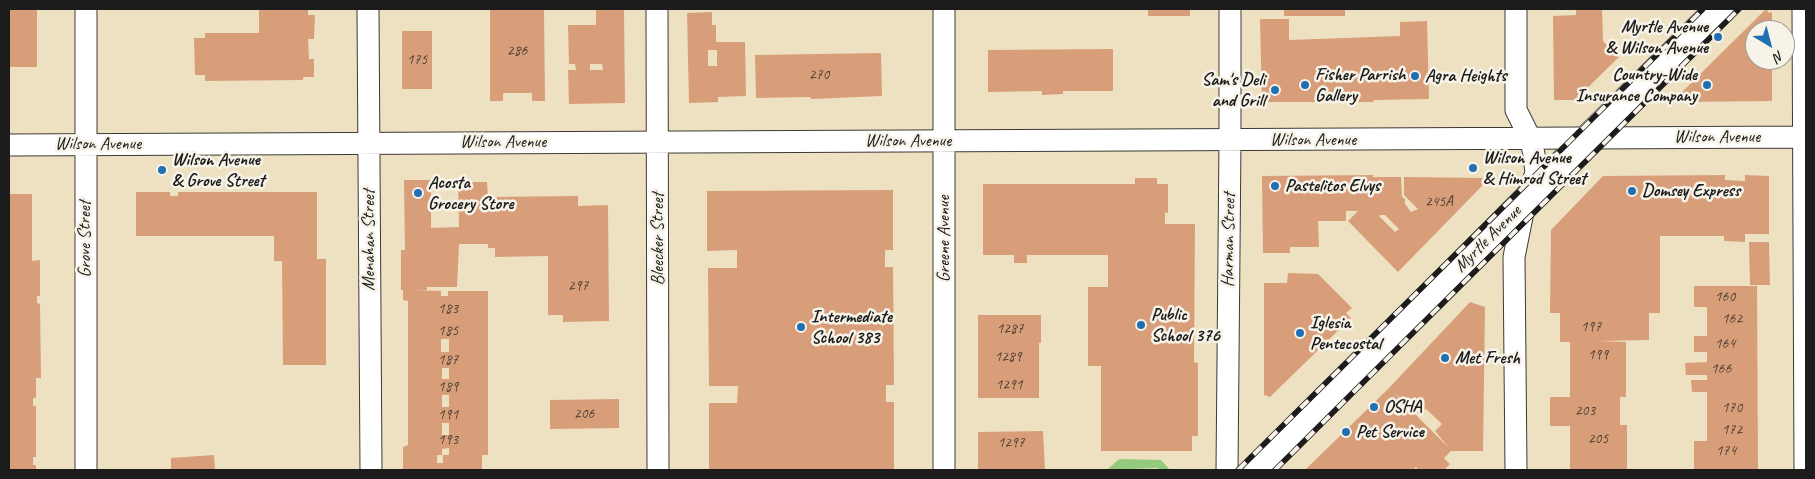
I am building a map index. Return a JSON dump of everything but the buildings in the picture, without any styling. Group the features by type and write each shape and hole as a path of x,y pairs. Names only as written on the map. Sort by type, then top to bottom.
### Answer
{"main road":[{"name":"Myrtle Avenue","path":"1258,470 1719,9"}],"street":[{"name":"Grove Street","path":"86,9 86,470"},
{"name":"Menahan Street","path":"368,9 371,470"},
{"name":"Bleecker Street","path":"656,9 658,470"},
{"name":"Greene Avenue","path":"944,9 944,470"},
{"name":"Harman Street","path":"1227,470 1230,9"},
{"path":"1516,9 1516,110 1530,138 1536,173 1525,202 1514,257 1516,470"},
{"path":"1803,9 1805,137 1804,470"},
{"name":"Wilson Avenue","path":"9,145 1805,137"}],"green space":[{"path":"1121,459 1161,460 1170,470 1160,470 1157,468 1107,470"}],"railway":[{"path":"1238,470 1703,9"},
{"path":"1275,470 1739,9"}],"place":[{"name":"Myrtle Avenue & Wilson Avenue","path":"1718,37"},
{"name":"Agra Heights","path":"1415,76"},
{"name":"Fisher Parrish Gallery","path":"1305,85"},
{"name":"Country-Wide Insurance Company","path":"1707,85"},
{"name":"Sam's Deli and Grill","path":"1275,90"},
{"name":"Wilson Avenue & Himrod Street","path":"1473,168"},
{"name":"Wilson Avenue & Grove Street","path":"162,170"},
{"name":"Pastelitos Elvys","path":"1275,186"},
{"name":"Domsey Express","path":"1632,191"},
{"name":"Acosta Grocery Store","path":"418,193"},
{"name":"Public School 376","path":"1141,325"},
{"name":"Intermediate School 383","path":"801,327"},
{"name":"Iglesia Pentecostal","path":"1300,333"},
{"name":"Met Fresh","path":"1445,358"},
{"name":"OSHA","path":"1374,407"},
{"name":"Pet Service","path":"1346,432"}]}
